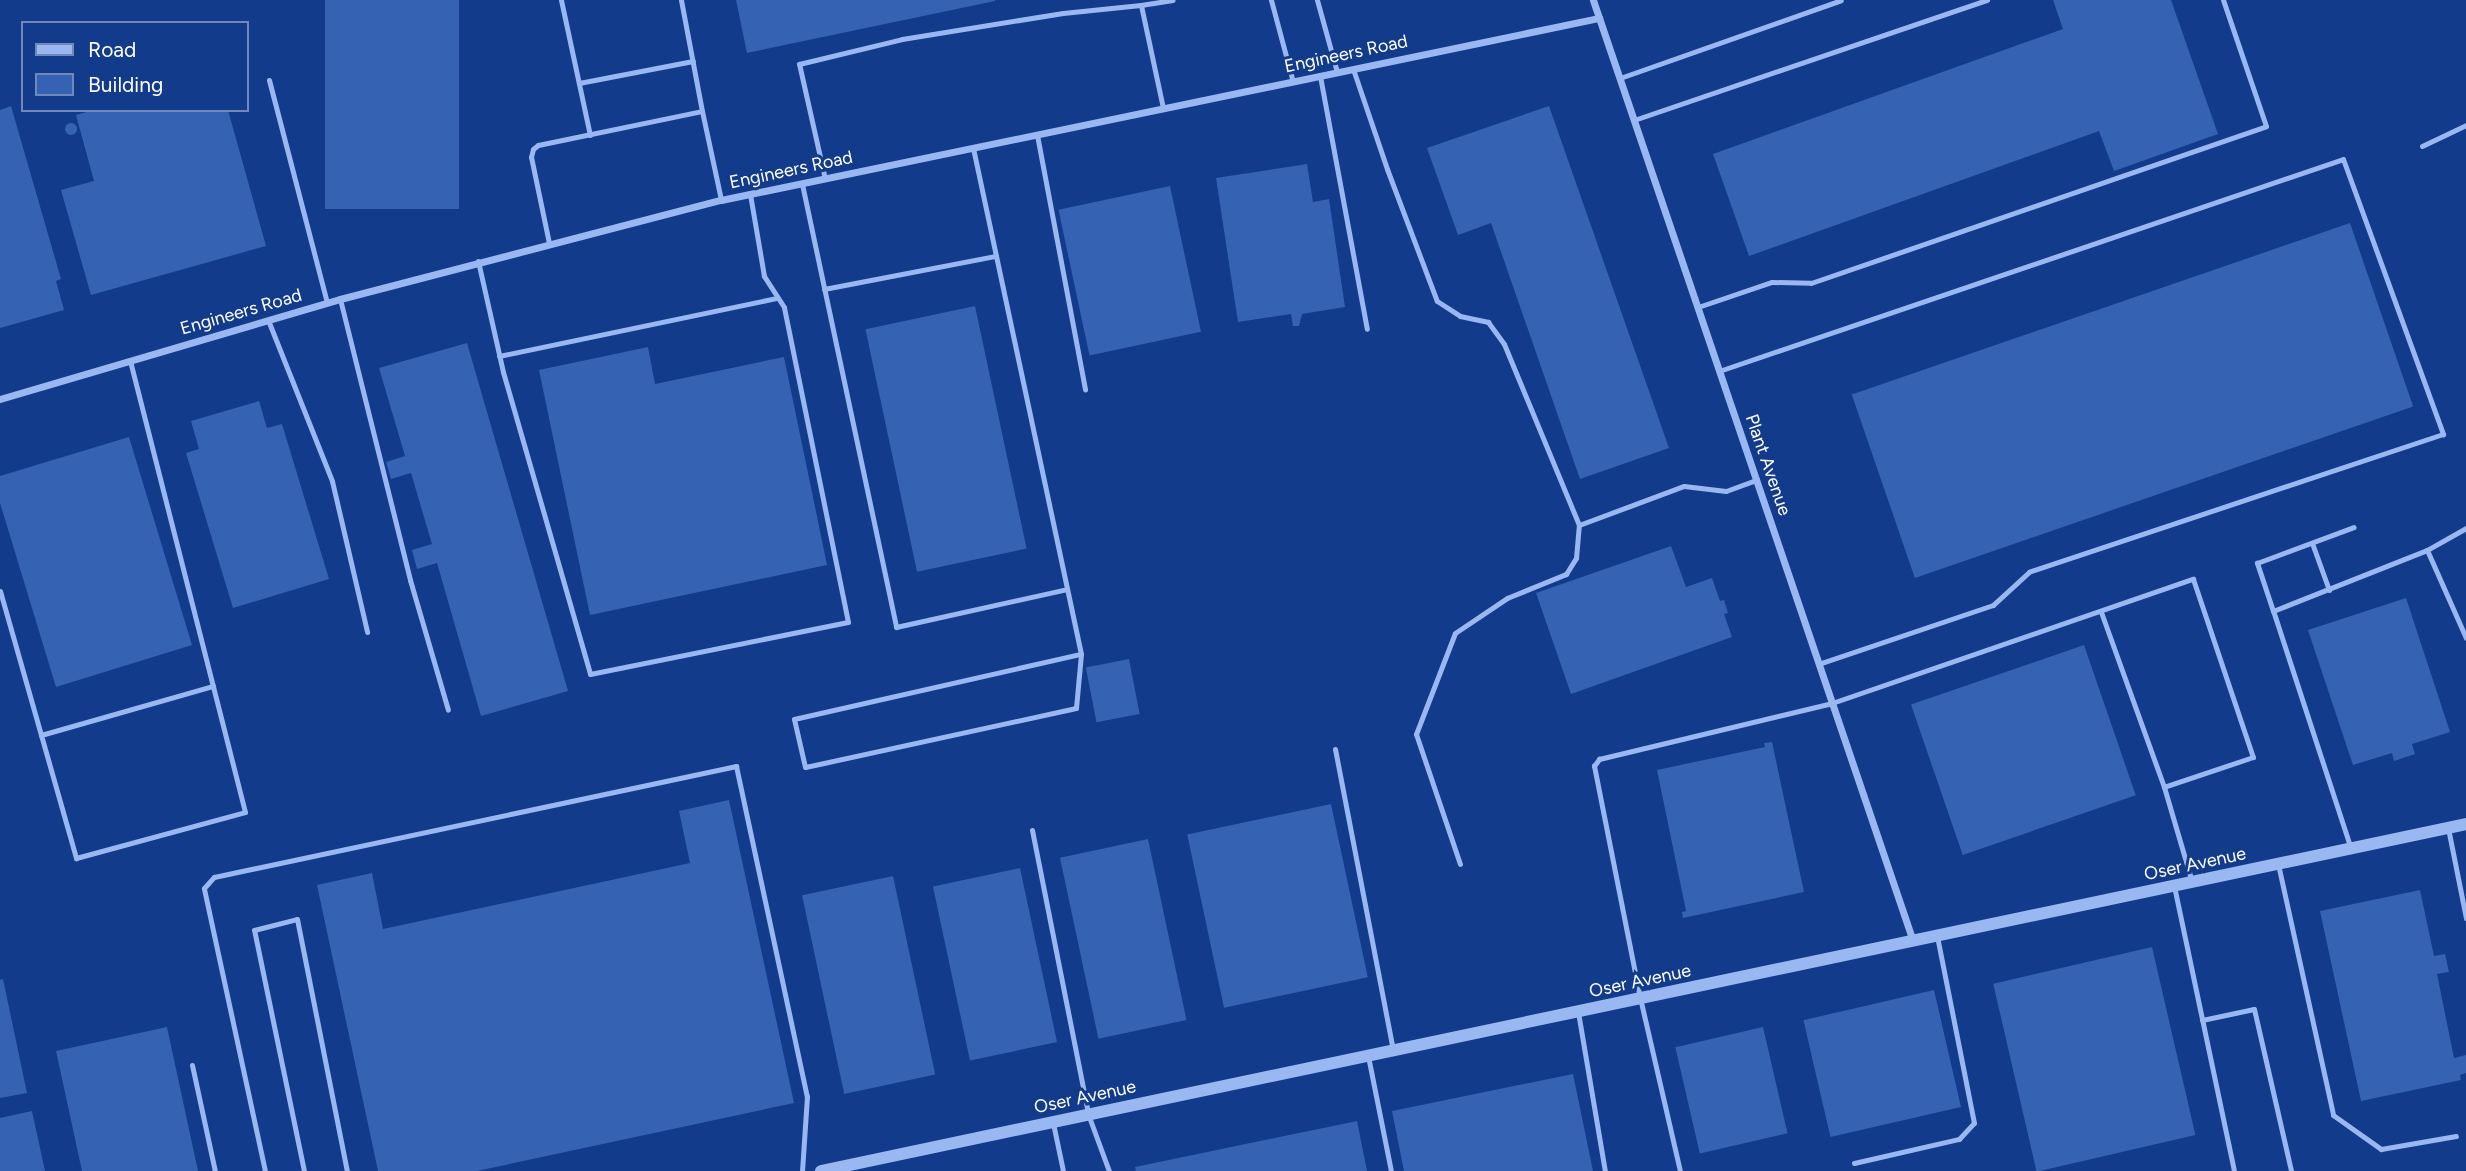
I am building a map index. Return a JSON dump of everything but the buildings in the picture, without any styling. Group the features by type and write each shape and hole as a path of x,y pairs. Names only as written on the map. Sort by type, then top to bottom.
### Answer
{"street":[{"name":"Plant Avenue","path":"1593,0 1913,941"},
{"name":"Engineers Road","path":"0,399 340,299 721,200 1599,18"},
{"name":"Oser Avenue","path":"821,1171 2466,824"}],"lane":[{"path":"561,0 590,135"},
{"path":"681,0 721,200"},
{"path":"825,179 799,64 902,39 1063,12 1173,0"},
{"path":"1271,0 1293,82"},
{"path":"1317,0 1337,72"},
{"path":"1620,78 1841,0"},
{"path":"1634,120 1987,0"},
{"path":"1698,307 1772,282 1811,283 2266,126 2224,0"},
{"path":"1141,5 1163,108"},
{"path":"579,83 693,61"},
{"path":"1353,69 1437,301 1460,316 1488,322 1504,344 1579,525 1576,558 1566,574 1507,598 1455,634 1416,734 1460,864"},
{"path":"1320,76 1367,329"},
{"path":"269,80 327,303"},
{"path":"549,243 531,157 533,149 702,111"},
{"path":"2422,146 2466,125"},
{"path":"1037,135 1085,390"},
{"path":"973,148 1082,654 1076,708 805,767 794,719 1082,654"},
{"path":"1720,371 2343,159 2443,434 2029,572 1993,605 1819,664"},
{"path":"802,184 896,627 1067,589"},
{"path":"478,261 499,356 590,674 848,622 784,307 764,276 750,194"},
{"path":"824,289 996,256"},
{"path":"499,356 777,298"},
{"path":"340,299 410,580 448,710"},
{"path":"268,320 332,481 367,632"},
{"path":"0,592 76,858 245,813 130,361"},
{"path":"1579,525 1684,486 1726,491 1757,480"},
{"path":"2351,849 2257,563 2354,527"},
{"path":"2273,611 2427,550 2466,528"},
{"path":"2312,543 2329,590"},
{"path":"2427,550 2466,638"},
{"path":"1680,1171 1640,998 1594,766 1606,755 1832,703 2193,579 2253,757 2164,787"},
{"path":"2101,612 2164,787 2192,882"},
{"path":"41,736 213,686"},
{"path":"1335,749 1393,1051"},
{"path":"265,1171 204,888 214,877 736,766 807,1096 802,1171"},
{"path":"2448,828 2466,918"},
{"path":"1032,830 1088,1115 1109,1171"},
{"path":"2278,864 2333,1115 2381,1149 2456,1136"},
{"path":"2174,886 2234,1171"},
{"path":"304,1171 254,930 297,919 347,1171"},
{"path":"1854,1163 1959,1139 1974,1123 1937,936"},
{"path":"2202,1020 2254,1009 2291,1171"},
{"path":"1578,1012 1605,1171"},
{"path":"1368,1056 1391,1171"},
{"path":"192,1065 215,1171"},
{"path":"1053,1122 1063,1171"}]}
